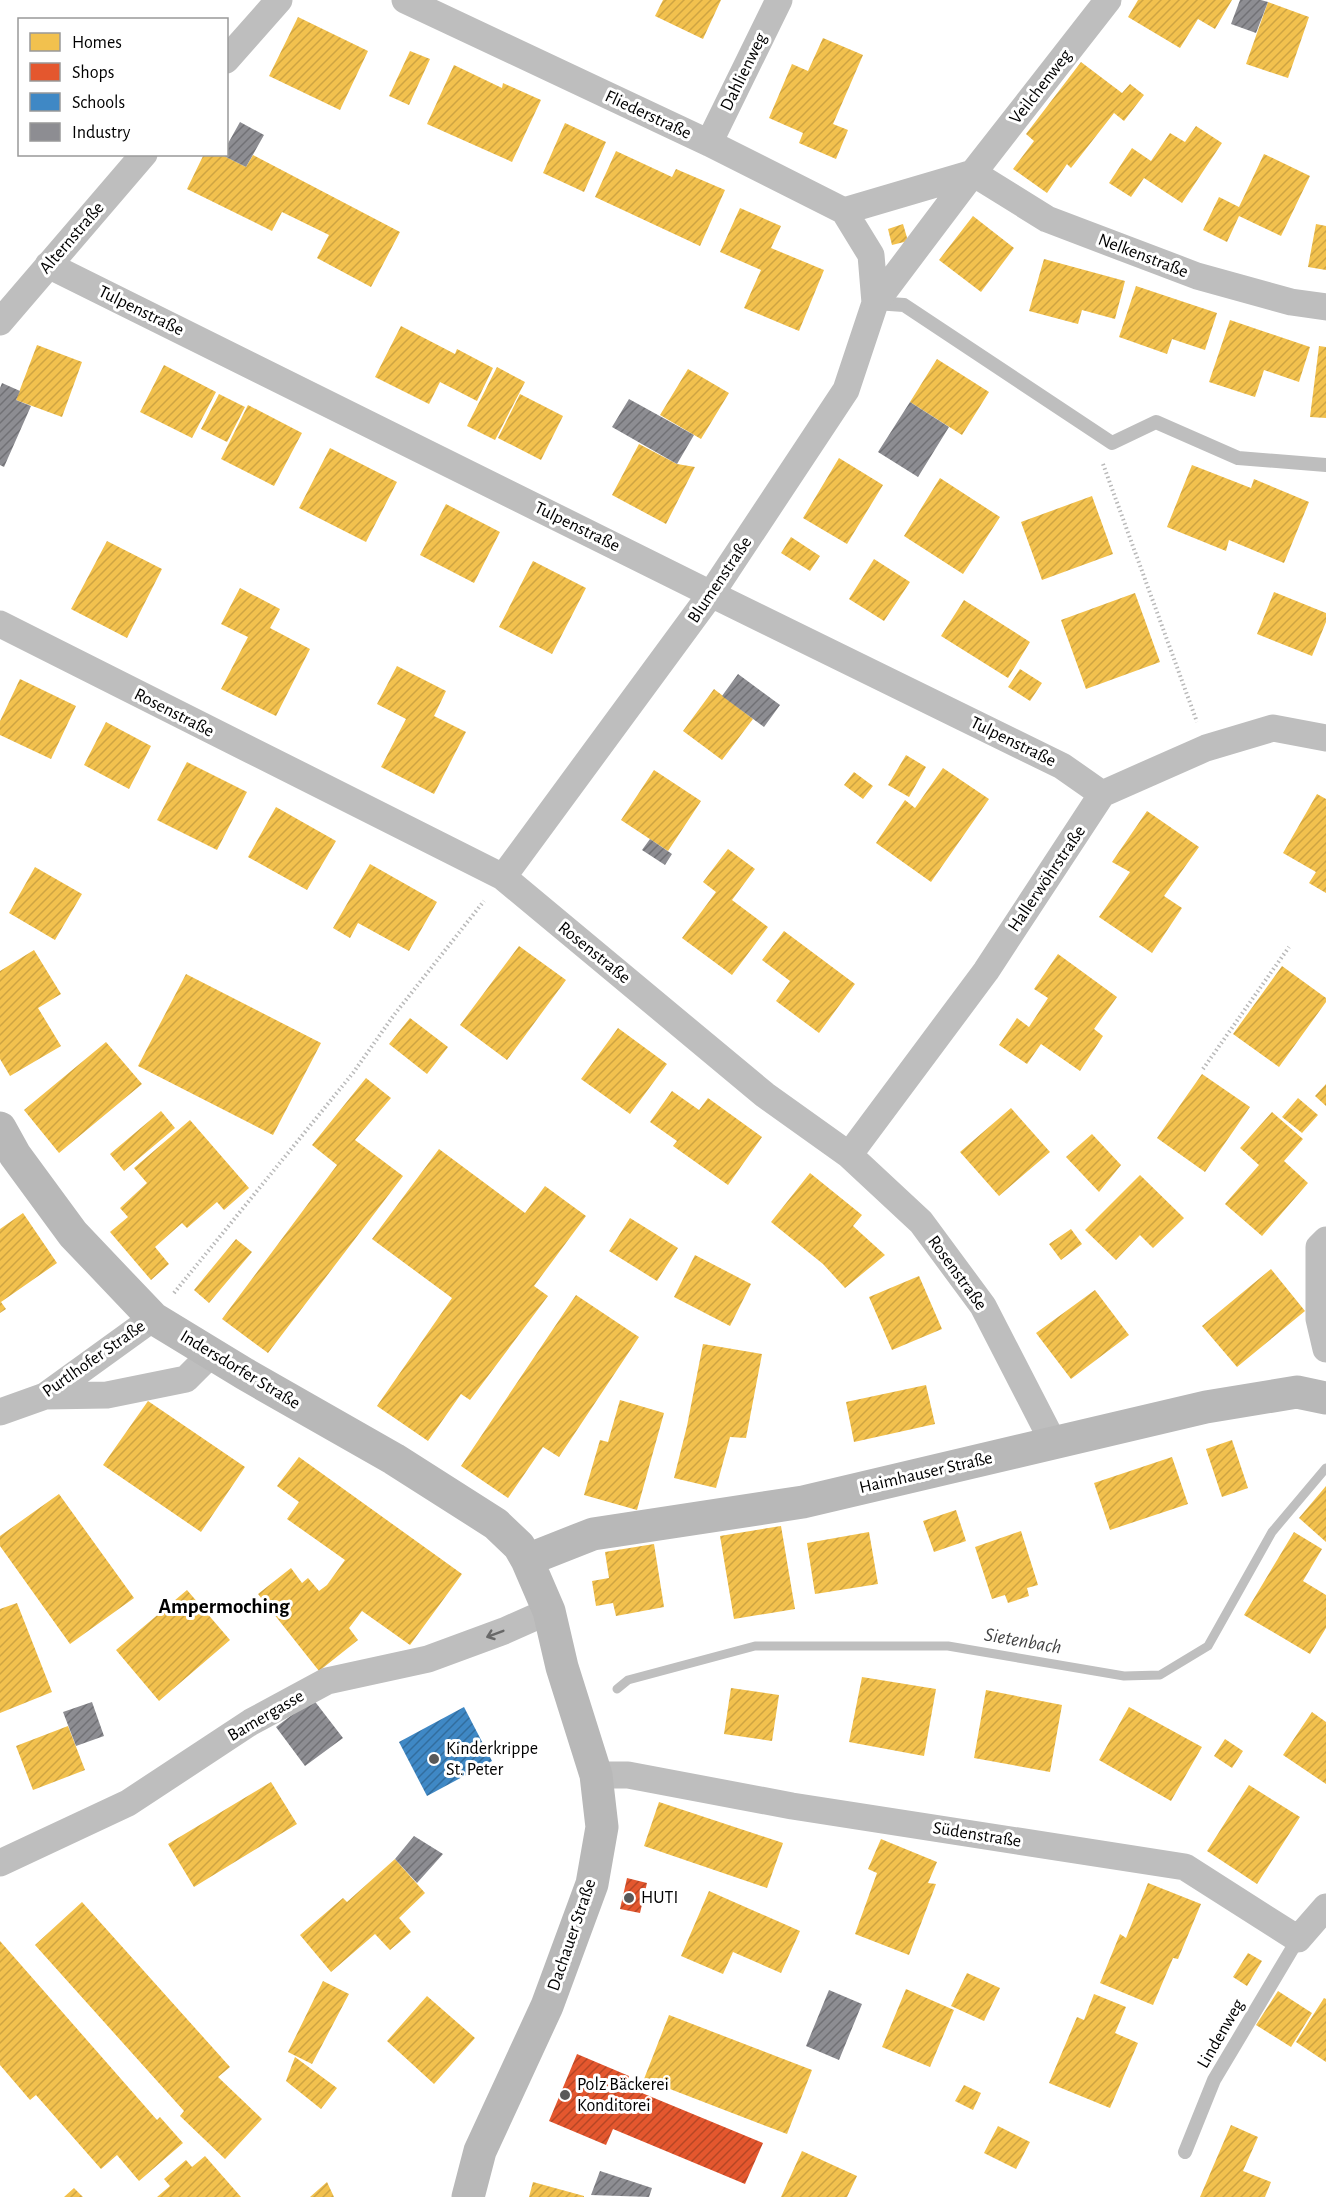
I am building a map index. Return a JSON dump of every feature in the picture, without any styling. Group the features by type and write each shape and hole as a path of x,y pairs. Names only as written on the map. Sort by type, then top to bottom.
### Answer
{"main road":[{"name":"Indersdorfer Straße","path":"0,1128 15,1155 74,1234 153,1317 211,1354 394,1459 486,1518 519,1546 527,1560"},
{"name":"Haimhauser Straße","path":"527,1560 593,1534 803,1502 1217,1405 1297,1392 1326,1398"},
{"name":"Dachauer Straße","path":"468,2197 480,2151 547,2006 592,1884 602,1827 596,1775 562,1667 549,1611 527,1560"}],"street":[{"path":"228,58 279,0"},
{"name":"Fliederstraße","path":"405,0 709,143 844,211"},
{"name":"Dahlienweg","path":"709,143 779,0"},
{"name":"Veilchenweg","path":"875,303 1108,0"},
{"name":"Alternstraße","path":"0,322 142,156"},
{"path":"844,211 973,173"},
{"name":"Nelkenstraße","path":"973,173 1047,219 1154,260 1197,276 1291,302 1326,307"},
{"name":"Blumenstraße","path":"503,877 711,594 846,390 875,303 871,255 844,211"},
{"name":"Tulpenstraße","path":"48,265 1062,766 1102,794"},
{"name":"Rosenstraße","path":"0,624 503,877 765,1095 849,1155 921,1222 983,1306 1053,1442"},
{"path":"1102,794 1206,748 1273,728 1326,738"},
{"name":"Hallerwöhrstraße","path":"849,1155 986,971 1102,794"},
{"path":"1326,1240 1319,1247 1319,1319 1326,1349"},
{"name":"Purtlhofer Straße","path":"0,1412 45,1396 153,1317"},
{"path":"45,1396 107,1395 186,1378 211,1354"},
{"name":"Bamergasse","path":"0,1863 128,1803 251,1722 327,1681 428,1659 504,1631 549,1611"},
{"name":"Südenstraße","path":"596,1775 628,1776 792,1806 1185,1867 1298,1939"},
{"path":"1298,1939 1326,1907"}],"lane":[{"path":"875,303 904,305 1112,443 1156,422 1238,458 1326,465"},
{"name":"Lindenweg","path":"1185,2152 1214,2080 1298,1939"}],"path":[{"path":"1090,430 1206,748"},
{"path":"153,1317 353,1073 394,1015 503,877"},
{"path":"1203,1069 1289,947"}],"building: Homes":[{"path":"663,0 721,0 703,39 655,16"},
{"path":"1138,0 1232,0 1215,29 1198,19 1180,48 1128,17"},
{"path":"1268,2 1309,17 1288,78 1246,64"},
{"path":"298,17 368,51 340,110 269,76"},
{"path":"823,38 863,55 833,124 848,130 836,159 799,143 803,133 769,118 792,64 808,71"},
{"path":"410,51 430,59 409,105 389,96"},
{"path":"1081,62 1122,93 1130,84 1144,95 1124,121 1114,113 1071,168 1067,164 1047,193 1013,169 1034,141 1026,134"},
{"path":"454,65 502,88 503,83 541,100 512,162 427,124"},
{"path":"565,123 606,142 584,192 543,173"},
{"path":"1196,126 1222,143 1182,203 1144,178 1131,197 1109,183 1132,148 1151,161 1170,133 1185,142"},
{"path":"616,151 672,177 676,169 725,190 700,246 595,197"},
{"path":"1264,154 1310,176 1281,236 1239,216 1227,242 1203,230 1219,197 1239,207"},
{"path":"253,155 400,232 371,287 317,258 329,235 282,212 272,231 187,189 203,156 224,156 246,167"},
{"path":"740,208 781,226 771,248 824,270 799,331 744,308 761,270 720,252"},
{"path":"973,216 1014,248 981,292 939,260"},
{"path":"903,224 908,241 892,245 888,229"},
{"path":"1316,224 1326,226 1326,270 1308,267"},
{"path":"1044,259 1125,281 1115,319 1082,310 1078,324 1029,311"},
{"path":"1136,286 1217,313 1205,350 1172,339 1167,354 1119,337"},
{"path":"1230,320 1310,347 1299,382 1264,370 1255,397 1209,382"},
{"path":"401,326 455,354 457,349 493,368 477,401 440,382 429,404 375,377"},
{"path":"37,345 82,362 62,417 16,400"},
{"path":"1319,346 1326,347 1326,418 1310,417"},
{"path":"937,359 989,392 962,435 910,402"},
{"path":"164,365 216,392 192,438 140,412"},
{"path":"497,367 525,382 495,440 467,426"},
{"path":"688,369 729,393 701,439 660,415"},
{"path":"219,394 245,407 227,442 201,429"},
{"path":"520,394 563,416 541,460 498,438"},
{"path":"248,405 302,433 274,486 221,459"},
{"path":"639,444 677,464 695,467 666,524 612,495"},
{"path":"330,448 397,482 366,542 299,508"},
{"path":"839,458 883,485 847,544 803,518"},
{"path":"1192,465 1251,488 1254,479 1309,502 1284,563 1229,540 1226,551 1167,527"},
{"path":"940,478 1000,517 963,574 904,536"},
{"path":"1092,496 1113,554 1042,580 1021,522"},
{"path":"446,504 500,532 474,583 420,555"},
{"path":"791,537 820,556 810,571 781,553"},
{"path":"107,541 162,569 127,638 71,609"},
{"path":"874,559 910,582 884,621 849,599"},
{"path":"533,561 586,588 552,654 499,627"},
{"path":"240,588 280,609 270,628 310,649 276,716 221,689 248,637 221,624"},
{"path":"1274,592 1326,613 1326,622 1312,656 1257,634"},
{"path":"1135,593 1160,662 1086,689 1061,620"},
{"path":"964,600 1030,642 1008,678 941,636"},
{"path":"397,666 446,691 434,716 466,732 434,794 381,767 406,719 377,704"},
{"path":"1020,669 1042,683 1030,701 1008,687"},
{"path":"20,679 76,706 51,759 0,735 0,721"},
{"path":"714,689 753,719 722,760 683,731"},
{"path":"106,722 151,746 129,789 84,765"},
{"path":"906,755 926,767 909,797 888,785"},
{"path":"187,762 247,792 217,850 157,820"},
{"path":"943,768 989,799 931,882 876,843 905,800 915,808"},
{"path":"654,770 701,801 668,851 621,820"},
{"path":"854,772 873,786 863,799 844,785"},
{"path":"1317,794 1326,799 1326,893 1309,883 1316,872 1283,853"},
{"path":"276,807 336,841 307,890 248,857"},
{"path":"1147,811 1199,847 1164,896 1182,908 1152,953 1099,917 1130,872 1112,862"},
{"path":"728,849 755,869 732,900 768,927 732,975 682,938 716,892 703,882"},
{"path":"370,864 437,902 409,951 358,923 350,938 333,928"},
{"path":"35,867 82,894 55,940 9,913"},
{"path":"784,931 855,984 819,1033 776,1001 790,981 762,960"},
{"path":"519,946 566,980 507,1060 460,1025"},
{"path":"34,950 61,994 38,1008 61,1046 10,1076 0,1059 0,971"},
{"path":"1058,954 1117,997 1094,1029 1103,1036 1080,1071 1041,1044 1027,1064 999,1045 1017,1018 1029,1027 1048,998 1034,989"},
{"path":"1282,966 1326,998 1326,1002 1279,1067 1233,1034"},
{"path":"186,974 321,1043 273,1135 138,1066"},
{"path":"410,1018 448,1047 427,1074 389,1044"},
{"path":"618,1028 667,1064 630,1114 581,1079"},
{"path":"106,1042 142,1084 59,1153 24,1110"},
{"path":"1202,1074 1250,1107 1205,1172 1157,1138"},
{"path":"366,1078 391,1098 355,1140 403,1176 268,1353 222,1319 337,1165 312,1145"},
{"path":"1326,1084 1326,1106 1315,1096"},
{"path":"672,1091 699,1110 708,1098 762,1137 728,1185 673,1146 677,1141 650,1122"},
{"path":"1298,1098 1318,1115 1302,1133 1282,1117"},
{"path":"1011,1108 1050,1152 999,1196 960,1152"},
{"path":"161,1111 175,1128 124,1171 110,1154"},
{"path":"1272,1112 1303,1139 1284,1161 1308,1183 1262,1236 1225,1204 1259,1165 1240,1148"},
{"path":"190,1120 249,1188 224,1210 217,1202 187,1228 182,1223 155,1247 169,1264 151,1280 110,1232 128,1217 120,1208 147,1183 134,1168"},
{"path":"1092,1134 1121,1165 1099,1192 1066,1157"},
{"path":"439,1149 525,1213 545,1186 586,1216 534,1286 548,1296 470,1400 461,1394 428,1441 377,1406 452,1298 372,1239"},
{"path":"810,1173 862,1215 853,1226 885,1255 845,1288 823,1264 771,1222"},
{"path":"1140,1175 1184,1218 1153,1248 1140,1235 1116,1260 1085,1230"},
{"path":"23,1213 57,1263 1,1302 6,1309 0,1313 0,1229"},
{"path":"630,1218 678,1248 657,1281 609,1251"},
{"path":"1071,1229 1082,1244 1061,1260 1049,1244"},
{"path":"236,1239 252,1252 209,1303 194,1290"},
{"path":"695,1255 751,1284 730,1326 674,1297"},
{"path":"1271,1269 1305,1311 1237,1367 1202,1326"},
{"path":"919,1276 942,1329 892,1350 869,1297"},
{"path":"1095,1290 1129,1335 1071,1379 1036,1333"},
{"path":"576,1295 639,1337 559,1457 543,1447 508,1498 461,1466"},
{"path":"703,1344 762,1354 746,1438 730,1437 716,1488 674,1478"},
{"path":"926,1385 935,1424 854,1442 846,1402"},
{"path":"620,1400 664,1413 637,1510 584,1495 600,1440 608,1442"},
{"path":"148,1401 245,1467 201,1532 103,1465"},
{"path":"1232,1440 1248,1488 1222,1497 1206,1449"},
{"path":"299,1457 462,1574 410,1645 362,1611 349,1628 358,1640 319,1671 258,1594 291,1568 302,1583 308,1578 319,1591 327,1585 345,1560 287,1519 299,1502 277,1486"},
{"path":"1172,1457 1188,1504 1110,1530 1094,1483"},
{"path":"1326,1486 1326,1542 1299,1518"},
{"path":"59,1494 134,1598 70,1644 0,1546 0,1536"},
{"path":"956,1510 966,1541 934,1552 923,1521"},
{"path":"781,1526 795,1609 734,1619 720,1536"},
{"path":"1021,1531 1038,1585 1027,1588 1029,1596 1008,1603 1005,1595 992,1599 975,1547"},
{"path":"869,1532 878,1584 815,1594 807,1543"},
{"path":"1294,1532 1322,1549 1303,1581 1326,1595 1326,1628 1310,1654 1244,1615"},
{"path":"654,1544 664,1607 616,1616 613,1603 596,1606 592,1581 609,1578 605,1552"},
{"path":"187,1590 230,1640 159,1701 116,1650"},
{"path":"17,1603 52,1692 0,1713 0,1609"},
{"path":"862,1677 936,1689 924,1756 849,1742"},
{"path":"731,1688 779,1695 772,1741 724,1734"},
{"path":"986,1690 1062,1705 1050,1772 974,1758"},
{"path":"1129,1707 1202,1747 1171,1801 1099,1760"},
{"path":"1312,1712 1326,1722 1326,1784 1283,1755"},
{"path":"68,1726 85,1770 33,1790 16,1746"},
{"path":"1225,1739 1243,1751 1232,1768 1214,1756"},
{"path":"271,1782 297,1824 194,1887 168,1844"},
{"path":"1249,1785 1300,1817 1257,1884 1207,1851"},
{"path":"659,1802 783,1843 767,1888 644,1846"},
{"path":"881,1839 937,1862 928,1883 936,1884 909,1955 855,1934 877,1873 868,1869"},
{"path":"395,1859 425,1893 399,1918 411,1932 390,1950 375,1934 331,1972 300,1935 343,1898 347,1902"},
{"path":"1148,1883 1201,1904 1178,1959 1173,1958 1153,2005 1100,1983 1120,1934 1126,1938"},
{"path":"709,1891 800,1931 781,1973 733,1952 723,1974 681,1956"},
{"path":"82,1902 230,2067 218,2077 262,2119 225,2159 180,2116 184,2111 35,1945"},
{"path":"0,1941 157,2120 160,2117 183,2143 139,2181 117,2155 101,2169 36,2095 30,2100 0,2065"},
{"path":"1248,1953 1262,1961 1247,1986 1233,1977"},
{"path":"967,1973 1000,1988 984,2021 951,2006"},
{"path":"323,1981 349,1994 312,2064 288,2052"},
{"path":"906,1989 954,2010 930,2067 882,2047"},
{"path":"1278,1991 1312,2013 1291,2047 1256,2025"},
{"path":"1094,1994 1126,2007 1115,2033 1138,2043 1110,2108 1049,2083 1077,2017 1084,2020"},
{"path":"427,1996 475,2038 434,2084 387,2041"},
{"path":"1324,1998 1326,1999 1326,2062 1296,2042"},
{"path":"669,2015 812,2070 787,2134 644,2079"},
{"path":"295,2057 337,2088 321,2109 286,2081"},
{"path":"964,2085 981,2093 973,2110 955,2101"},
{"path":"1231,2125 1258,2137 1243,2171 1271,2182 1265,2197 1200,2197"},
{"path":"998,2126 1030,2142 1016,2169 984,2153"},
{"path":"802,2151 857,2176 847,2197 781,2197"},
{"path":"205,2156 241,2197 157,2197 170,2186 164,2179 186,2160 192,2167"},
{"path":"327,2182 334,2197 310,2197"},
{"path":"533,2182 584,2196 584,2197 529,2197"},
{"path":"74,2188 83,2197 64,2197"}],"building: Shops":[{"path":"627,1878 647,1883 640,1913 620,1909"},
{"path":"577,2054 629,2076 625,2086 763,2143 745,2184 613,2129 606,2145 549,2121"}],"building: Schools":[{"path":"464,1707 492,1761 427,1796 399,1742"}],"building: Industry":[{"path":"1240,0 1268,2 1256,33 1231,24"},
{"path":"240,122 264,135 246,167 224,156 228,156 228,143"},
{"path":"2,383 20,391 16,400 31,406 4,467 0,465 0,388"},
{"path":"629,399 694,435 677,464 612,427"},
{"path":"910,402 949,427 918,477 878,452"},
{"path":"738,674 780,705 764,727 722,696"},
{"path":"650,839 672,854 665,865 642,850"},
{"path":"313,1699 343,1738 305,1766 276,1727"},
{"path":"92,1702 104,1736 76,1746 63,1712"},
{"path":"414,1836 443,1854 417,1883 395,1859"},
{"path":"829,1990 862,2004 839,2060 806,2046"},
{"path":"600,2171 652,2188 649,2197 591,2195"}],"waterway":[{"name":"Sietenbach","path":"617,1689 628,1680 755,1646 948,1646 1124,1676 1160,1675 1208,1646 1272,1532 1326,1468"}],"place":[{"name":"Kinderkrippe St. Peter","path":"434,1759"},
{"name":"HUTI","path":"629,1898"},
{"name":"Polz Bäckerei Konditorei","path":"565,2095"}],"district":[{"name":"Ampermoching","path":"224,1606"}]}
